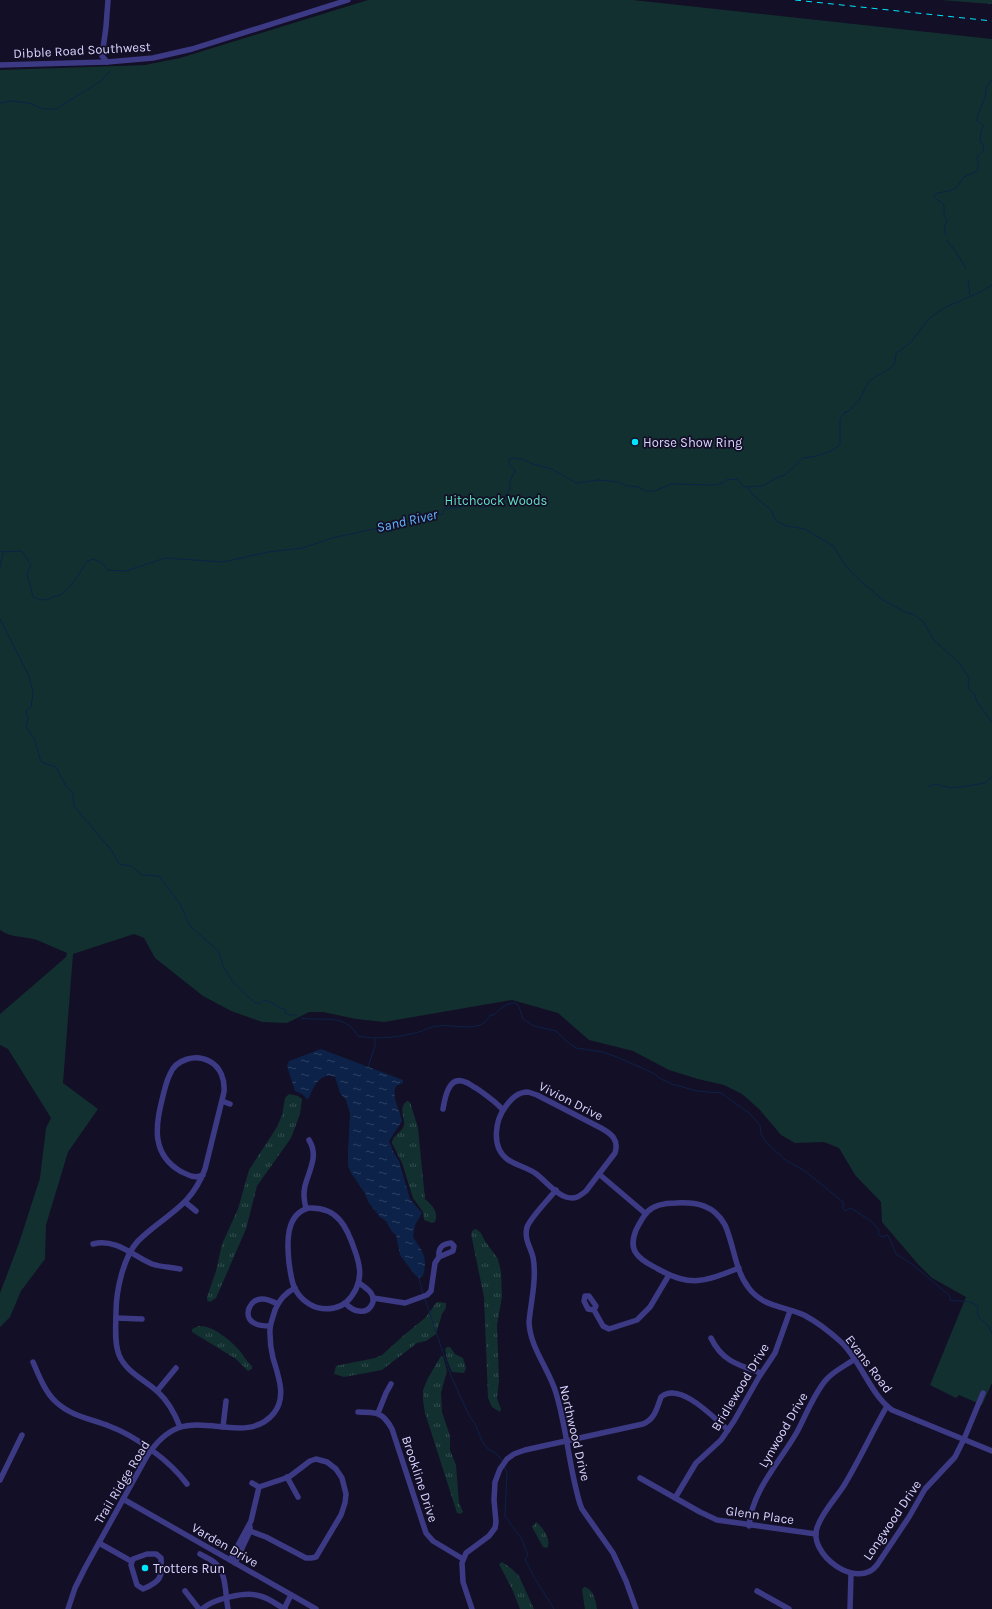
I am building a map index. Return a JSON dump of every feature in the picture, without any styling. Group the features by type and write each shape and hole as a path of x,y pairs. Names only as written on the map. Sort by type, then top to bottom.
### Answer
{"street":[{"path":"107,62 102,56 108,0"},
{"name":"Dibble Road Southwest","path":"0,65 139,60 170,54 348,0"},
{"path":"180,1427 170,1405 157,1391 134,1374 123,1362 117,1346 116,1318 118,1291 131,1252 138,1242 186,1202 196,1188 203,1175 211,1157 224,1092 224,1080 220,1072 212,1063 202,1058 191,1058 176,1065 169,1074 157,1120 157,1135 159,1145 166,1158 176,1168 195,1177 203,1175"},
{"path":"443,1109 450,1086 455,1081 460,1080 468,1083 487,1095 503,1110"},
{"name":"Vivion Drive","path":"531,1092 610,1134 615,1141 616,1151 580,1196 567,1197 535,1173 507,1159 500,1151 496,1137 499,1120 503,1110 518,1094 531,1092"},
{"path":"222,1101 230,1104"},
{"path":"306,1208 304,1190 314,1154 308,1140"},
{"path":"599,1174 646,1214 634,1237 635,1250 638,1256 646,1262 669,1275 686,1281 709,1279 739,1268"},
{"name":"Northwood Drive","path":"556,1190 531,1220 527,1229 527,1242 533,1258 534,1268 529,1322 533,1341 556,1391 582,1509 613,1553 626,1581 636,1609"},
{"path":"186,1202 196,1211"},
{"name":"Evans Road","path":"646,1214 654,1207 670,1203 696,1203 710,1208 717,1214 725,1225 745,1283 756,1297 769,1304 803,1315 823,1327 845,1347 887,1406 992,1451"},
{"path":"306,1208 318,1208 327,1211 338,1218 344,1225 351,1238 359,1263 359,1283 354,1293 346,1304 335,1308 319,1308 304,1300 295,1288 291,1274 288,1248 289,1231 296,1216 306,1208"},
{"path":"93,1244 109,1243 131,1252 153,1264 180,1269"},
{"path":"373,1298 406,1303 427,1295 431,1291 435,1263 439,1257"},
{"path":"594,1310 602,1326 609,1329 637,1320 650,1307 669,1275"},
{"path":"346,1304 355,1310 363,1312 371,1307 373,1298 369,1291 359,1283"},
{"name":"Trail Ridge Road","path":"68,1609 75,1588 123,1499 151,1450 162,1438 180,1427 194,1425 244,1428 255,1426 270,1417 278,1406 281,1397 279,1376 272,1356 270,1326 278,1304 284,1295 295,1288"},
{"path":"270,1326 253,1322 249,1316 249,1309 253,1302 260,1299 269,1300 278,1304"},
{"name":"Bridlewood Drive","path":"675,1498 694,1465 716,1446 744,1406 761,1373 775,1353 790,1311"},
{"path":"116,1318 142,1318"},
{"path":"711,1338 716,1348 727,1359 761,1373"},
{"name":"Lynwood Drive","path":"749,1526 750,1512 758,1494 789,1446 822,1385 832,1374 855,1360"},
{"path":"32,1362 49,1394 61,1406 71,1412 118,1430 151,1450 177,1472 187,1484"},
{"path":"157,1391 176,1368"},
{"path":"358,1412 378,1413 391,1384"},
{"path":"472,1609 462,1575 463,1559 471,1548 489,1536 495,1528 495,1482 498,1473 510,1456 521,1451 647,1422 656,1412 661,1398 670,1393 691,1399 728,1430"},
{"name":"Longwood Drive","path":"851,1574 866,1573 874,1569 909,1517 925,1489 951,1462 964,1439 983,1393"},
{"path":"222,1427 226,1401"},
{"path":"850,1609 851,1574 842,1570 820,1551 817,1544 817,1527 844,1486 887,1406"},
{"name":"Brookline Drive","path":"378,1413 388,1422 392,1429 426,1533 433,1541 463,1559"},
{"path":"0,1480 22,1435"},
{"path":"233,1562 250,1531 259,1487 288,1477 310,1461 316,1459 329,1463 337,1470 342,1478 346,1494 344,1508 338,1522 318,1555 311,1558 306,1558 266,1537 250,1531"},
{"path":"288,1477 298,1497"},
{"name":"Glenn Place","path":"640,1478 711,1518 723,1522 816,1534"},
{"path":"252,1483 259,1487"},
{"name":"Varden Drive","path":"123,1499 316,1609"},
{"path":"233,1562 251,1521"},
{"path":"99,1543 131,1561"},
{"path":"147,1554 156,1554 161,1558 161,1577 151,1586 143,1589 134,1580 131,1569 131,1561 147,1554"},
{"path":"200,1554 214,1562 220,1569 223,1577 228,1609"},
{"path":"185,1591 200,1609 213,1601 256,1595 264,1597 284,1609 291,1595"},
{"path":"757,1591 789,1609"}],"green space":[{"name":"Hitchcock Woods","path":"368,0 633,0 992,39 992,1383 982,1405 959,1395 956,1398 930,1385 966,1297 932,1278 882,1222 881,1202 855,1175 839,1148 824,1142 795,1143 781,1135 759,1109 742,1094 724,1085 669,1070 633,1051 589,1040 558,1013 512,1000 384,1022 356,1019 323,1012 309,1012 287,1023 262,1022 231,1011 203,996 155,958 144,938 134,934 73,954 63,1083 98,1109 68,1152 46,1225 45,1259 21,1291 10,1317 0,1327 0,1293 19,1243 40,1178 46,1128 51,1118 8,1049 0,1045 0,1014 66,957 67,953 37,940 13,936 0,930 0,70 145,65 180,58"},
{"path":"941,0 992,0 992,4"},
{"path":"289,1094 298,1096 302,1099 300,1114 291,1138 257,1186 246,1229 216,1298 210,1302 207,1300 207,1297 216,1271 222,1244 238,1209 249,1170 277,1127 282,1115 285,1098"},
{"path":"407,1101 410,1102 418,1128 425,1199 432,1206 436,1215 435,1222 432,1223 424,1220 423,1212 413,1198 402,1163 392,1143 392,1140 403,1128 404,1122 402,1109"},
{"path":"476,1229 481,1233 498,1259 501,1272 502,1297 497,1325 499,1381 497,1398 501,1409 500,1412 492,1407 488,1398 484,1297 471,1234 473,1230"},
{"path":"438,1302 446,1303 446,1308 442,1314 436,1334 426,1341 417,1343 382,1370 344,1377 334,1374 336,1366 375,1358 382,1355 426,1317"},
{"path":"199,1326 210,1328 227,1338 240,1351 252,1366 252,1369 248,1371 236,1359 192,1332 192,1329"},
{"path":"450,1347 455,1354 463,1358 466,1368 464,1373 452,1372 447,1360 445,1349"},
{"path":"441,1356 443,1356 447,1371 441,1393 442,1412 450,1436 450,1450 456,1465 459,1503 463,1512 460,1514 457,1513 425,1413 423,1400 423,1390"},
{"path":"536,1522 548,1538 547,1548 543,1547 532,1527"},
{"path":"502,1562 519,1576 534,1609 520,1609 512,1589 499,1564"},
{"path":"584,1587 592,1592 597,1609 585,1609 582,1590"}],"water":[{"path":"321,1049 403,1080 403,1083 396,1086 395,1090 396,1104 402,1121 389,1141 399,1161 410,1199 422,1213 415,1225 413,1237 425,1259 423,1276 419,1278 400,1255 396,1235 392,1232 386,1221 380,1217 369,1203 348,1166 350,1114 346,1100 340,1093 335,1077 325,1077 317,1082 308,1100 302,1094 295,1091 287,1066 289,1061"}],"waterway":[{"path":"0,103 11,101 29,103 43,109 56,109 101,81 110,71"},
{"path":"946,235 944,228 947,221 944,214 944,205 934,196 937,193 956,188 964,177 978,171 977,157 984,150 983,144 980,142 981,130 984,126 977,121 977,117 985,97 986,88 992,79"},
{"path":"947,240 966,269"},
{"path":"968,280 970,295"},
{"name":"Sand River","path":"0,551 22,551 31,565 27,574 33,597 44,600 65,592 76,579 86,562 93,559 102,563 108,570 126,571 165,558 223,562 268,552 303,548 332,538 443,514 444,509 469,506 472,503 482,508 500,503 510,489 510,482 515,470 509,464 509,460 512,458 522,459 533,464 552,469 576,483 599,480 619,482 627,486 639,487 645,491 654,491 672,484 714,485 723,483 726,480 737,479 743,486 762,486 778,477 785,475 803,458 817,456 831,451 840,445 840,420 844,413 849,411 859,400 869,381 892,367 895,363 896,353 911,342 931,317 945,308 992,285"},
{"path":"748,488 753,495 771,510 776,521 787,526 805,529 833,546 845,565 856,577 883,600 907,613 913,614 923,621 933,639 960,664 969,678 968,688 974,693 977,702 992,722"},
{"path":"0,567 3,553"},
{"path":"0,619 29,676 33,693 31,707 26,710 28,719 26,727 34,738 41,762 56,767 66,786 73,793 74,806 112,851 119,864 131,866 142,875 159,876 180,904 190,926 219,952 223,966 233,982 255,1003 261,1003 264,1000 286,1010 285,1013 296,1015"},
{"path":"929,787 935,784 951,788 967,786 985,783 992,777"},
{"path":"301,1018 340,1021 352,1028 358,1036 373,1038 397,1037 436,1026 475,1026 486,1021 490,1015 494,1015 504,1006 516,1003 523,1019 534,1026 556,1031 576,1048 603,1052 617,1057 653,1073 672,1084 697,1091 721,1093 749,1113 760,1125 761,1134 766,1142 784,1159 805,1171 843,1202 843,1208 845,1211 851,1208 872,1222 879,1230 878,1234 882,1237 888,1235 896,1254 912,1264 950,1296 950,1300 975,1304 978,1307 977,1312 980,1319 987,1324 992,1334"},
{"path":"368,1067 375,1046 375,1038"},
{"path":"419,1278 423,1294"},
{"path":"425,1299 451,1376 469,1415 476,1426 482,1441 488,1449 497,1454 502,1461"},
{"path":"504,1466 507,1473 505,1516 521,1538 528,1555 525,1559 534,1577 554,1609"}],"railway":[{"path":"795,0 992,21"}],"place":[{"name":"Horse Show Ring","path":"635,442"},
{"name":"Trotters Run","path":"145,1568"}]}
